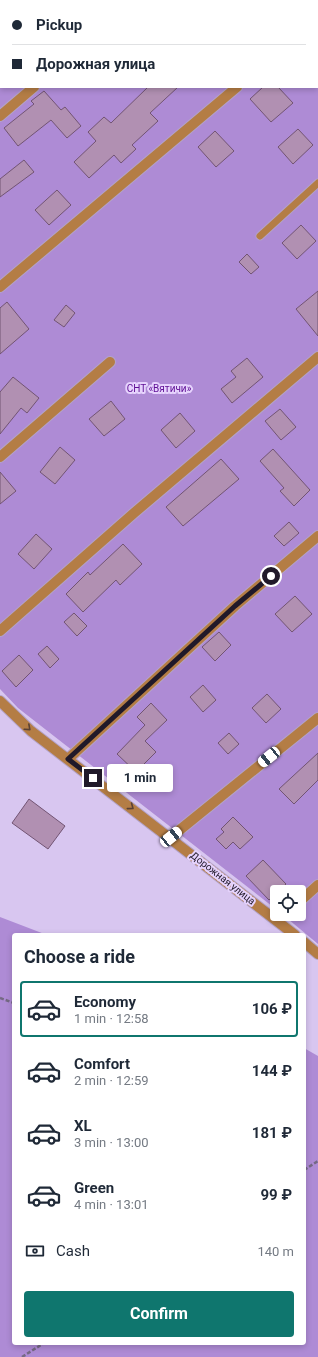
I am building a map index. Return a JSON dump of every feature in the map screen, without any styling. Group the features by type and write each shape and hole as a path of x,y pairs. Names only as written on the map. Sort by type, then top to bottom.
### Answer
{"street":[{"path":"0,116 33,88"},
{"path":"0,287 236,88"},
{"path":"0,631 140,508 318,357"},
{"path":"0,457 110,362"},
{"path":"68,759 235,606 318,536"},
{"name":"Дорожная улица","path":"0,701 31,731 171,837 270,915"},
{"path":"171,837 318,718"},
{"path":"306,896 318,885"},
{"name":"Дорожная улица","path":"278,921 293,933"},
{"path":"306,944 318,954"}],"lane":[{"path":"260,236 318,183"}],"path":[{"path":"0,998 12,1002"},
{"path":"306,1169 318,1161"},
{"path":"22,1357 41,1345"}],"green space":[{"name":"СНТ «Вятичи»","path":"0,88 318,88 318,944 290,921 306,921 306,885 270,885 270,905 18,708 0,689"},
{"path":"0,917 42,933 12,933 12,1345 306,1345 306,1049 318,1056 318,1357 0,1357"}],"building":[{"path":"147,88 177,88 150,113 158,121 132,145 136,149 121,163 114,155 89,178 74,162 96,141 88,132 104,117 111,123"},
{"path":"262,88 279,88 293,103 271,122 250,99"},
{"path":"44,91 61,110 65,107 81,126 67,138 51,120 18,146 4,128 34,104 31,101"},
{"path":"298,129 313,145 293,164 278,147"},
{"path":"215,131 234,151 216,167 198,147"},
{"path":"24,160 34,172 0,197 0,179"},
{"path":"57,190 71,205 49,225 35,210"},
{"path":"301,225 316,241 297,259 282,243"},
{"path":"247,254 259,267 251,274 239,262"},
{"path":"318,291 318,336 296,309"},
{"path":"7,302 29,329 0,354 0,308"},
{"path":"66,305 75,313 64,327 54,320"},
{"path":"247,358 263,377 232,403 221,389 236,377 231,371"},
{"path":"13,377 39,398 27,413 21,408 0,434 0,392"},
{"path":"111,401 125,419 104,436 89,419"},
{"path":"280,409 296,427 281,440 265,421"},
{"path":"180,413 195,431 176,448 161,430"},
{"path":"60,447 75,460 55,484 40,472"},
{"path":"273,449 310,490 294,506 280,491 284,488 260,461"},
{"path":"221,459 239,479 183,526 166,507"},
{"path":"0,472 16,491 0,504"},
{"path":"289,522 299,533 284,546 274,536"},
{"path":"36,534 52,549 34,569 18,554"},
{"path":"123,544 142,564 120,585 116,580 83,612 66,594 88,572 90,575"},
{"path":"295,596 312,614 292,632 275,614"},
{"path":"74,613 87,626 77,636 64,622"},
{"path":"219,632 231,645 215,661 202,647"},
{"path":"47,646 59,659 50,668 38,654"},
{"path":"19,655 33,670 16,687 2,671"},
{"path":"203,685 216,700 203,712 190,697"},
{"path":"267,694 281,709 266,723 252,708"},
{"path":"151,703 167,720 145,741 156,752 136,772 117,754 145,725 137,717"},
{"path":"229,733 239,744 228,754 218,743"},
{"path":"318,753 318,780 294,804 279,789"},
{"path":"29,799 65,826 48,849 12,823"},
{"path":"233,817 253,837 240,849 233,842 226,849 216,839 224,832 221,829"},
{"path":"263,860 286,884 270,885 269,900 246,876"}],"route":[{"path":"93,778 68,759 235,606 271,576"}]}
